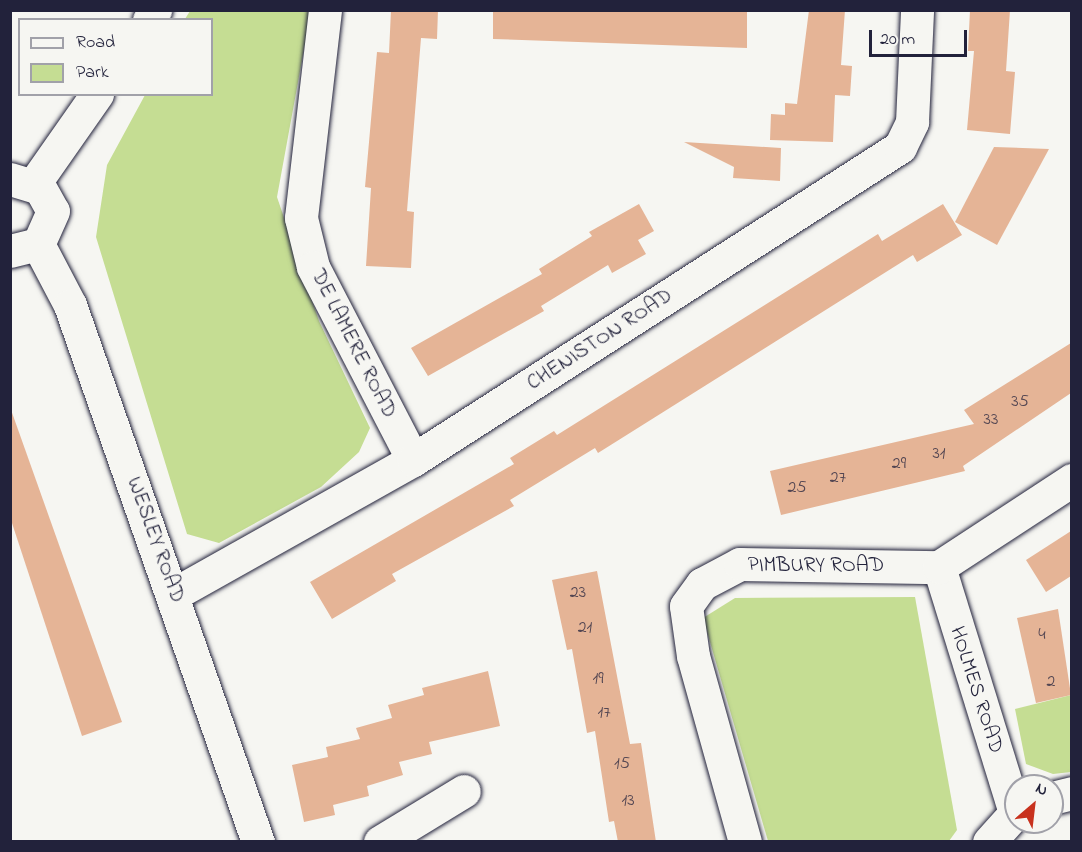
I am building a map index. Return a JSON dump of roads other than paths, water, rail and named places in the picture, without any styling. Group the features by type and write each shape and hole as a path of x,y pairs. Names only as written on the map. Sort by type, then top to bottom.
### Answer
{"street":[{"name":"DE LAMERE ROAD","path":"325,10 301,218 313,267 413,460"},
{"name":"CHENISTON ROAD","path":"174,594 413,460 900,147 912,122 917,10"},
{"path":"25,248 53,211 22,181 95,96"},
{"name":"WESLEY ROAD","path":"25,248 70,305 174,594 258,842"},
{"path":"939,567 1071,480"},
{"name":"PIMBURY ROAD","path":"745,842 693,656 686,606 702,584 740,564 939,567"},
{"name":"HOLMES ROAD","path":"939,567 1004,774"},
{"path":"400,837 464,791"},
{"path":"989,842 1004,825"}]}
